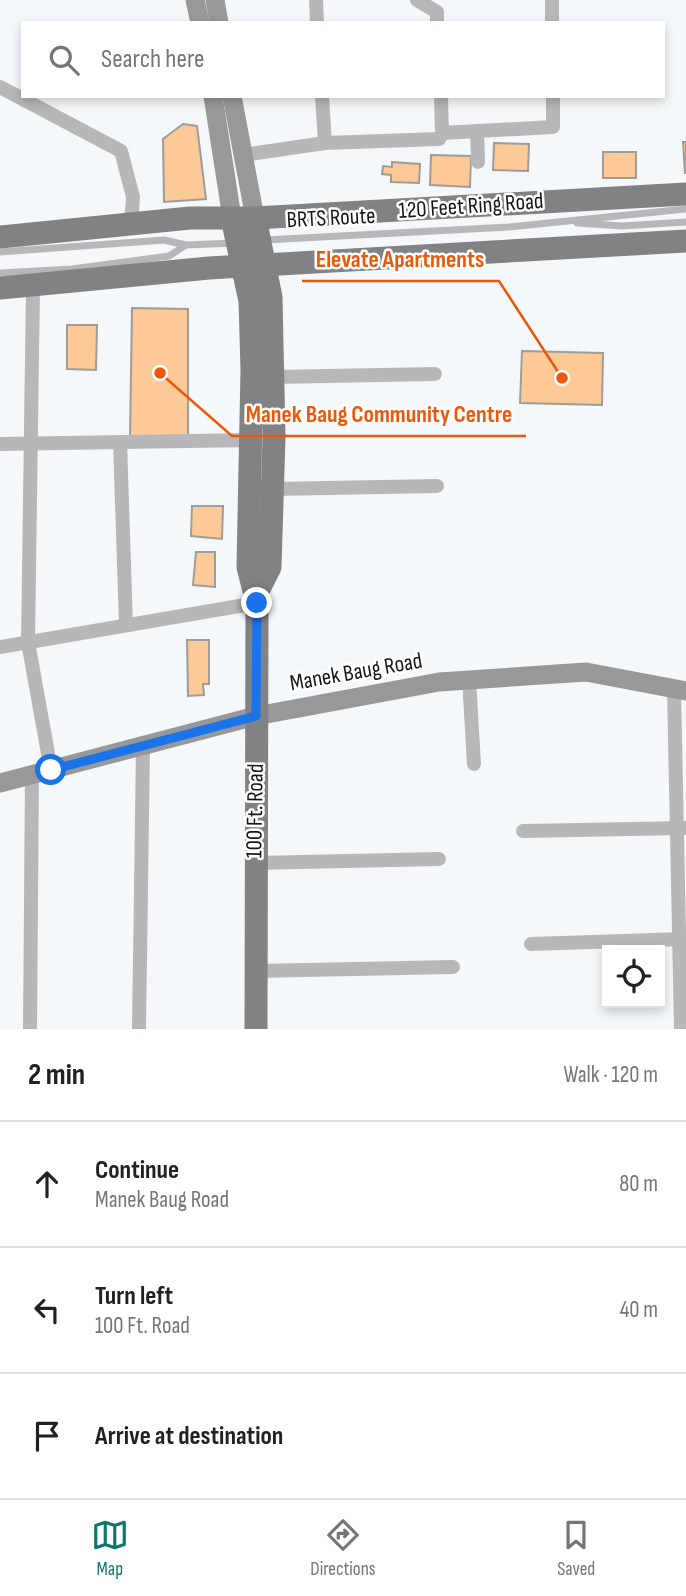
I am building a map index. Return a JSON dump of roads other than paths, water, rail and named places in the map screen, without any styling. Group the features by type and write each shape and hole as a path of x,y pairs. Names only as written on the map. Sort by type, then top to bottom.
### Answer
{"main road":[{"name":"120 Feet Ring Road","path":"0,237 190,218 244,218 686,194"},
{"path":"244,218 255,265"},
{"name":"120 Feet Ring Road","path":"0,288 255,265 686,241"},
{"name":"100 Ft. Road","path":"255,265 271,297 273,377 270,567 257,598"},
{"name":"100 Ft. Road","path":"255,265 250,301 248,567 257,598 254,863 256,1029"}],"street":[{"path":"195,0 200,21"},
{"path":"215,0 219,21"},
{"path":"316,0 317,21"},
{"path":"417,0 437,12"},
{"path":"552,0 552,21"},
{"path":"0,87 121,151 133,197 131,224"},
{"path":"214,98 244,218"},
{"path":"232,98 243,155 244,218"},
{"path":"322,98 325,143"},
{"path":"243,155 325,143 439,139 442,133 441,98"},
{"path":"442,133 553,127 553,98"},
{"path":"477,131 478,162"},
{"path":"30,1029 42,772 28,642 33,286"},
{"path":"273,377 435,374"},
{"path":"0,444 251,440"},
{"path":"120,442 126,625"},
{"path":"272,489 437,486"},
{"path":"0,646 126,625 257,598"},
{"name":"Manek Baug Road","path":"0,783 256,716 469,679 586,672 680,690"},
{"path":"469,679 474,764"},
{"path":"680,690 681,1029"},
{"path":"139,1029 143,746"},
{"path":"523,831 681,828"},
{"path":"254,863 439,859"},
{"path":"531,944 682,939"},
{"path":"256,971 453,967"}],"lane":[{"name":"BRTS Route","path":"0,252 164,240 186,245 249,242 562,222 686,209"},
{"name":"BRTS Route","path":"562,222 622,226 686,222"},
{"name":"BRTS Route","path":"0,273 72,269 169,256 186,245"}],"place":[{"name":"Manek Baug Community Centre","path":"160,373"},
{"name":"Elevate Apartments","path":"562,378"}]}
